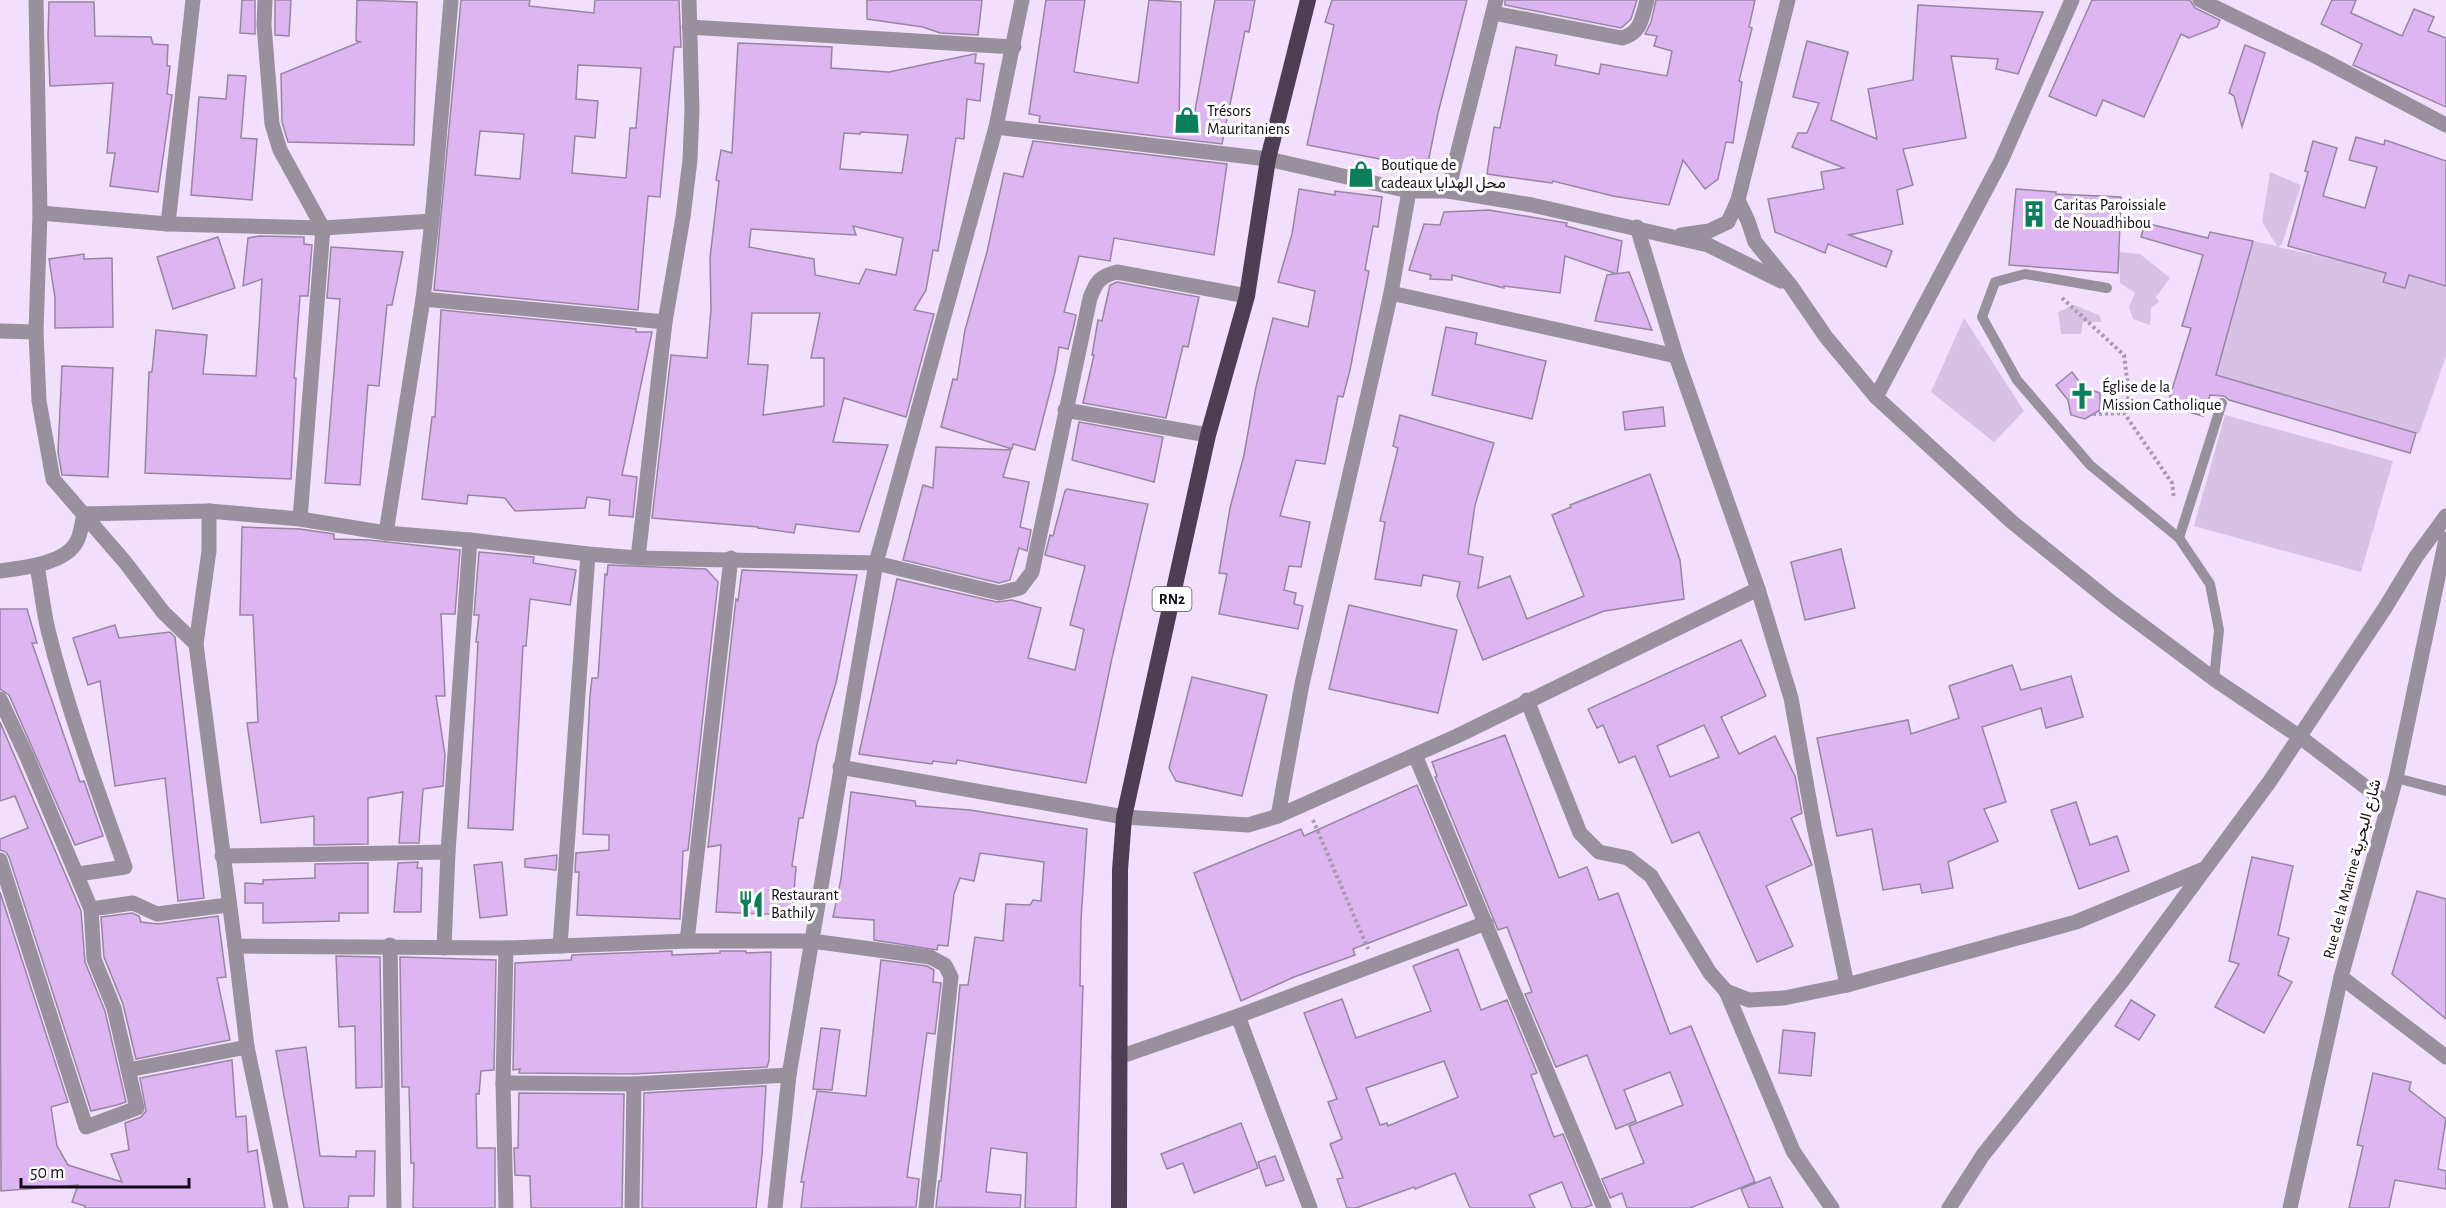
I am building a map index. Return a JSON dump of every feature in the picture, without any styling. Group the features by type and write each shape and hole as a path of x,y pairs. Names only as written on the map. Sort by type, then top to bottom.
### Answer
{"highway":[{"name":"RN2","path":"1119,1208 1120,870 1124,817 1208,435 1247,296 1268,159 1308,0"}],"street":[{"path":"36,0 40,213 36,332 39,401 53,478 125,562 163,612 195,644"},
{"path":"168,224 193,0"},
{"path":"265,0 264,25 272,124 280,150 323,228 300,519"},
{"path":"386,533 423,299 451,0"},
{"path":"638,558 665,322 690,160 692,110 689,0"},
{"path":"776,1208 789,1075 876,563 996,127 1023,0"},
{"path":"1448,191 1495,6 1622,38 1632,35 1640,25 1647,0"},
{"path":"1675,236 1709,231 1728,222 1738,200 1788,0"},
{"path":"1876,397 2001,161 2072,0"},
{"path":"2200,0 2321,59 2446,125"},
{"path":"689,27 1014,47"},
{"path":"996,127 1268,159 1409,191 1448,191 1637,227 1708,245 1791,286"},
{"path":"1278,816 1302,684 1391,293 1409,191"},
{"path":"1738,200 1755,242 1791,286 1826,338 1876,397 2012,522 2111,602 2214,679 2300,737 2388,804"},
{"path":"40,213 168,224 323,228 432,221"},
{"path":"1637,227 1676,356 1758,589 1791,698 1814,826 1847,985"},
{"path":"84,513 209,511 300,519 386,533 638,558 732,558 876,563 999,593 1020,588 1032,572 1065,410 1090,298 1096,282 1105,274 1117,272 1247,296"},
{"path":"1391,293 1676,356"},
{"path":"423,299 665,322"},
{"path":"0,331 36,332"},
{"path":"1065,410 1208,435"},
{"path":"209,511 209,551 195,644 247,1047 281,1208"},
{"path":"0,571 37,566 57,558 77,543 84,513"},
{"path":"1949,1208 1983,1155 2123,980 2300,737 2416,557 2446,516"},
{"name":"Rue de la Marine شارع البحرية","path":"2290,1208 2341,977 2396,778 2446,539"},
{"path":"444,948 448,852 470,540"},
{"path":"560,946 588,554"},
{"path":"687,941 732,558"},
{"path":"37,566 47,628 68,700 125,867 78,874"},
{"path":"840,767 1124,817 1248,825 1278,816 1415,755 1758,589"},
{"path":"0,699 78,874 91,909 94,959 114,1008 137,1108 87,1127 0,860"},
{"path":"1527,700 1580,833 1599,852 1628,858 1651,876 1710,973 1726,991 1794,1152 1832,1208"},
{"path":"1415,755 1604,1208"},
{"path":"222,856 448,852"},
{"path":"1726,991 1749,1000 1766,1000 1847,985 2076,922 2204,869"},
{"path":"91,909 133,903 157,914 228,905"},
{"path":"1119,1057 1238,1016 1486,923"},
{"path":"235,946 390,945 506,948 687,941 812,941 930,957 945,965 951,977 926,1208"},
{"path":"390,945 394,1208"},
{"path":"506,948 503,1083 506,1208"},
{"path":"2341,977 2446,1058"},
{"path":"1238,1016 1310,1208"},
{"path":"128,1070 247,1047"},
{"path":"503,1083 634,1084 789,1075"},
{"path":"632,1208 634,1084"}],"lane":[{"path":"2107,288 2025,274 1995,282 1982,317 2017,380 2090,465 2179,538 2210,584 2219,630 2214,679"},
{"path":"2179,538 2222,403"},
{"path":"2396,778 2446,791"}],"path":[{"path":"2058,296 2068,302 2124,355 2128,395 2124,413 2172,483"},
{"path":"2093,414 2124,413"},
{"path":"1305,803 1375,965"}],"shaded area":[{"path":"2270,172 2301,185 2282,244 2278,247 2446,284 2446,356 2419,434 2236,381 2215,381 2253,241 2277,246 2262,222"},
{"path":"2119,252 2140,254 2170,278 2156,297 2159,302 2151,308 2150,325 2133,319 2129,307 2135,293 2120,283"},
{"path":"2074,305 2099,315 2102,322 2083,322 2081,334 2061,334 2058,312"},
{"path":"1964,318 2024,411 1994,442 1931,392"},
{"path":"2225,415 2393,461 2361,572 2194,526"}],"building":[{"path":"242,0 255,0 255,34 240,33"},
{"path":"275,0 291,0 289,36 275,35"},
{"path":"357,0 417,2 414,145 288,142 282,122 281,74 360,42 356,41"},
{"path":"461,0 530,0 529,6 594,13 595,0 679,0 681,47 674,47 660,197 648,196 638,310 434,290","holes":["578,65 641,68 636,128 630,128 626,178 572,173 575,136 595,138 598,101 576,99","480,131 524,134 520,179 475,175"]},
{"path":"867,0 982,0 978,35 940,33 923,27 867,19"},
{"path":"1046,0 1085,0 1074,72 1138,83 1149,0 1181,2 1179,121 1193,122 1215,0 1255,0 1249,32 1245,31 1222,144 1039,122 1040,116 1029,114"},
{"path":"1332,0 1467,0 1438,113 1427,168 1307,145 1334,25 1325,22"},
{"path":"1505,0 1637,0 1631,19 1621,28 1505,5"},
{"path":"1656,0 1755,0 1749,27 1752,28 1739,81 1742,82 1733,143 1726,142 1718,179 1705,189 1683,160 1669,205 1613,196 1553,181 1552,183 1487,174 1494,127 1500,128 1516,47 1557,55 1555,65 1599,74 1601,64 1667,76 1672,51 1654,46 1657,36 1645,34 1651,22"},
{"path":"2092,0 2190,0 2195,8 2220,20 2217,27 2189,38 2181,34 2144,117 2103,100 2096,116 2049,96"},
{"path":"2332,0 2356,0 2351,13 2402,36 2414,9 2434,17 2428,31 2446,38 2446,107 2353,65 2362,44 2321,24"},
{"path":"49,2 94,2 95,36 151,37 153,44 168,45 167,66 170,66 167,94 172,95 158,192 110,186 115,153 107,153 113,83 50,86"},
{"path":"1918,5 2043,12 2018,74 1996,69 1998,59 1951,56 1966,138 1903,149 1913,185 1897,190 1903,224 1849,235 1892,251 1886,267 1828,244 1825,253 1775,232 1768,199 1824,189 1821,172 1844,168 1792,147 1798,133 1807,133 1819,103 1793,97 1807,41 1848,52 1831,120 1877,139 1868,89 1913,80"},
{"path":"738,43 832,47 831,68 889,72 974,54 976,54 975,63 984,64 980,101 967,99 964,139 956,138 938,251 933,250 926,290 914,310 934,314 906,417 844,398 833,442 888,445 859,532 796,524 794,533 758,527 652,518 671,355 707,358 711,309 710,258 719,181 716,180 721,150 732,153","holes":["861,132 908,135 902,173 840,169 844,133 860,134","853,226 903,238 896,275 866,269 859,284 815,275 814,259 749,247 751,229 856,235","752,313 820,313 811,358 824,358 824,406 763,415 768,365 748,364"]},
{"path":"2245,45 2265,53 2242,127 2234,96 2229,93"},
{"path":"228,75 246,76 241,138 257,139 252,200 191,195 199,97 226,99"},
{"path":"2356,137 2384,145 2385,140 2446,161 2446,286 2409,275 2405,288 2383,282 2386,273 2288,246 2308,172 2305,171 2313,141 2337,148 2323,196 2365,208 2377,167 2349,160"},
{"path":"1033,141 1227,164 1214,255 1114,238 1110,261 1079,256 1064,312 1076,315 1074,325 1068,349 1059,347 1035,450 1013,444 1012,449 941,427 953,379 957,380 965,330 987,252 1004,173 1023,177"},
{"path":"1299,189 1335,195 1335,191 1382,197 1378,227 1373,226 1365,270 1369,271 1350,370 1343,397 1338,396 1325,464 1296,460 1280,516 1310,522 1301,567 1289,566 1284,590 1296,593 1294,604 1303,606 1298,629 1219,614 1227,574 1219,573 1230,508 1244,455 1256,387 1273,318 1308,327 1315,291 1278,282 1292,234"},
{"path":"2016,189 2056,192 2056,194 2121,197 2118,273 2009,265"},
{"path":"1489,210 1567,223 1566,226 1622,241 1617,274 1565,256 1560,293 1504,286 1504,288 1452,275 1452,280 1430,279 1431,275 1409,270 1424,224 1440,225 1444,212"},
{"path":"2145,223 2208,238 2210,232 2253,241 2216,375 2416,433 2410,453 2229,400 2224,396 2210,395 2203,416 2167,406 2191,328 2182,326 2203,255 2141,237"},
{"path":"259,236 304,237 304,244 312,245 308,296 300,296 294,378 296,378 291,479 145,473 149,372 152,372 156,330 207,335 203,374 256,376 262,279 243,286 248,238"},
{"path":"218,237 235,288 173,309 157,257"},
{"path":"331,247 403,252 392,305 387,305 379,386 368,385 360,485 325,483 340,299 327,298"},
{"path":"84,254 84,259 112,258 113,327 55,328 55,298 49,259"},
{"path":"1629,272 1652,330 1595,321 1607,275"},
{"path":"1117,282 1199,297 1188,347 1183,346 1166,418 1083,403 1094,355 1092,355 1098,320 1102,321 1110,285"},
{"path":"441,310 652,332 622,475 637,477 633,517 609,515 610,500 587,497 585,508 515,511 505,498 468,495 467,504 422,499 432,417 435,417"},
{"path":"1446,327 1477,333 1475,344 1546,361 1532,419 1432,395"},
{"path":"62,366 113,368 108,477 62,475 58,452"},
{"name":"Église de la Mission Catholique","path":"2072,372 2083,387 2100,393 2100,410 2085,419 2071,415 2068,400 2056,385"},
{"path":"1663,407 1665,426 1625,430 1623,412"},
{"path":"1400,415 1494,443 1475,505 1468,554 1483,557 1478,588 1510,576 1527,619 1584,596 1552,515 1571,507 1570,505 1650,474 1680,560 1684,599 1604,611 1483,660 1457,596 1460,582 1423,575 1421,586 1375,579 1385,522 1380,521 1398,448 1393,446"},
{"path":"1079,422 1163,437 1154,482 1072,460"},
{"path":"936,447 1011,450 1003,477 1029,482 1020,527 1031,530 1027,551 1019,548 1010,580 999,583 903,560 923,485 933,488"},
{"path":"1067,489 1148,504 1086,783 957,760 956,764 933,761 932,764 859,754 897,579 997,602 1012,600 1041,608 1028,658 1075,670 1084,629 1070,625 1085,566 1045,555"},
{"path":"242,527 300,529 334,534 334,539 369,540 460,550 455,614 441,614 445,696 436,696 445,755 443,786 423,789 419,843 399,843 403,792 368,798 368,844 314,845 314,816 261,823 247,723 258,722 253,615 240,615"},
{"path":"1841,549 1855,608 1805,620 1791,562"},
{"path":"479,552 534,557 533,563 576,570 570,605 530,599 526,646 523,646 513,830 468,828 478,642 476,642 479,615 474,615"},
{"path":"608,565 706,569 718,582 688,850 683,851 680,919 577,915 579,872 575,872 576,853 609,850 609,835 583,834 590,696 592,678 598,678 605,574 607,575"},
{"path":"742,570 857,575 836,683 817,744 803,818 799,818 792,866 796,867 792,915 716,912 721,845 708,847 736,599 738,601"},
{"path":"1349,605 1457,630 1438,713 1329,689"},
{"path":"0,609 27,609 37,643 32,643 80,782 84,781 103,836 75,845 9,695 0,689"},
{"path":"115,625 119,638 170,632 175,637 204,898 178,901 165,778 115,786 100,681 88,685 73,638"},
{"path":"1741,640 1766,696 1721,717 1739,754 1775,736 1795,776 1802,813 1791,818 1812,865 1766,886 1793,946 1757,962 1699,832 1672,843 1635,756 1619,763 1603,725 1597,728 1588,709","holes":["1704,725 1719,757 1670,777 1657,746"]},
{"path":"2012,665 2021,690 2071,676 2083,717 2046,728 2041,708 1982,727 2006,802 1984,809 1998,841 1948,862 1953,888 1922,893 1920,884 1883,890 1872,829 1837,836 1817,738 1908,720 1911,734 1959,718 1949,686"},
{"path":"1192,677 1267,695 1242,796 1176,781 1169,768"},
{"path":"0,722 81,911 85,962 105,1011 126,1102 117,1105 91,1111 9,857 6,852 0,850 0,839 28,828 15,796 0,801"},
{"path":"1505,735 1559,878 1587,867 1599,900 1618,893 1670,1034 1691,1026 1755,1182 1690,1208 1627,1208 1622,1193 1610,1198 1602,1179 1644,1163 1629,1126 1683,1105 1670,1072 1624,1090 1636,1121 1616,1129 1587,1055 1556,1067 1525,994 1532,992 1507,927 1498,930 1435,777 1437,776 1432,762"},
{"path":"1417,785 1467,905 1353,949 1355,955 1294,977 1241,1001 1194,873 1301,829 1304,836"},
{"path":"851,792 915,801 916,806 970,810 1087,829 1081,920 1080,986 1083,986 1076,1208 1025,1208 1027,1153 991,1148 986,1192 1021,1195 1020,1208 936,1207 939,1181 941,1181 960,985 968,985 975,937 1003,941 1006,904 1030,905 1033,900 1041,901 1044,862 980,853 974,881 960,878 954,894 948,946 938,945 937,950 874,940 874,920 833,917 841,879"},
{"path":"2076,802 2090,845 2117,836 2129,871 2079,889 2051,810"},
{"path":"557,855 556,870 525,867 525,859"},
{"path":"2252,857 2293,866 2278,935 2289,938 2278,975 2292,982 2264,1033 2215,1007 2239,964 2229,961"},
{"path":"418,862 417,868 422,868 421,912 394,912 398,863"},
{"path":"502,862 507,915 480,918 474,865"},
{"path":"368,863 368,913 339,913 339,921 263,923 263,903 245,903 245,883 263,884 263,880 315,878 315,864"},
{"path":"2417,891 2446,899 2446,1019 2392,974"},
{"path":"0,892 68,1102 51,1107 57,1146 68,1165 122,1182 111,1154 129,1150 125,1123 141,1117 146,1111 140,1078 232,1060 236,1117 246,1116 248,1152 257,1150 265,1208 85,1208 85,1206 72,1202 78,1185 1,1191"},
{"path":"132,913 139,916 141,922 158,924 218,916 226,977 217,978 230,1040 136,1059 123,1004 104,957 101,917"},
{"path":"1458,949 1481,1010 1507,1000 1537,1073 1531,1075 1554,1137 1563,1134 1592,1205 1572,1208 1562,1182 1529,1195 1535,1208 1470,1208 1455,1173 1415,1189 1414,1187 1356,1208 1347,1208 1337,1179 1343,1178 1330,1144 1342,1139 1328,1102 1337,1099 1304,1013 1342,999 1356,1038 1431,1011 1413,966","holes":["1444,1061 1458,1097 1388,1126 1387,1123 1380,1125 1366,1088"]},
{"path":"672,951 672,955 720,953 720,951 771,952 767,1067 634,1074 519,1073 520,1069 513,1070 515,963 571,960 572,955"},
{"path":"336,956 380,957 382,1087 356,1088 355,1026 339,1027"},
{"path":"400,957 496,960 494,1070 481,1071 479,1094 476,1094 477,1148 495,1148 495,1208 413,1208 414,1163 411,1163 409,1087 402,1087"},
{"path":"881,960 927,966 934,970 933,982 941,983 935,1034 927,1033 907,1177 919,1179 916,1207 801,1208 804,1182 801,1182 817,1091 866,1096"},
{"path":"2131,1000 2155,1015 2139,1040 2115,1026"},
{"path":"821,1028 840,1030 832,1090 813,1089"},
{"path":"1783,1030 1815,1033 1811,1076 1779,1073"},
{"path":"306,1047 320,1156 356,1157 356,1151 375,1151 374,1196 349,1196 348,1208 304,1208 276,1051"},
{"path":"2373,1073 2411,1082 2409,1090 2446,1119 2438,1169 2446,1171 2446,1189 2395,1180 2389,1208 2349,1208 2363,1146 2357,1145"},
{"path":"766,1086 756,1208 642,1208 644,1093"},
{"path":"519,1093 624,1094 622,1208 531,1208 530,1176 515,1175 514,1148 518,1148"},
{"path":"1241,1123 1258,1168 1194,1193 1183,1163 1167,1169 1161,1154"},
{"path":"1275,1156 1284,1180 1266,1186 1258,1162"},
{"path":"1770,1177 1783,1208 1749,1208 1741,1189"}],"place":[{"name":"Trésors Mauritaniens","path":"1187,120"},
{"name":"Boutique de cadeaux محل الهدايا","path":"1361,174"},
{"name":"Caritas Paroissiale de Nouadhibou","path":"2034,214"},
{"name":"Église de la Mission Catholique","path":"2082,396"},
{"name":"Restaurant Bathily","path":"751,904"}]}
